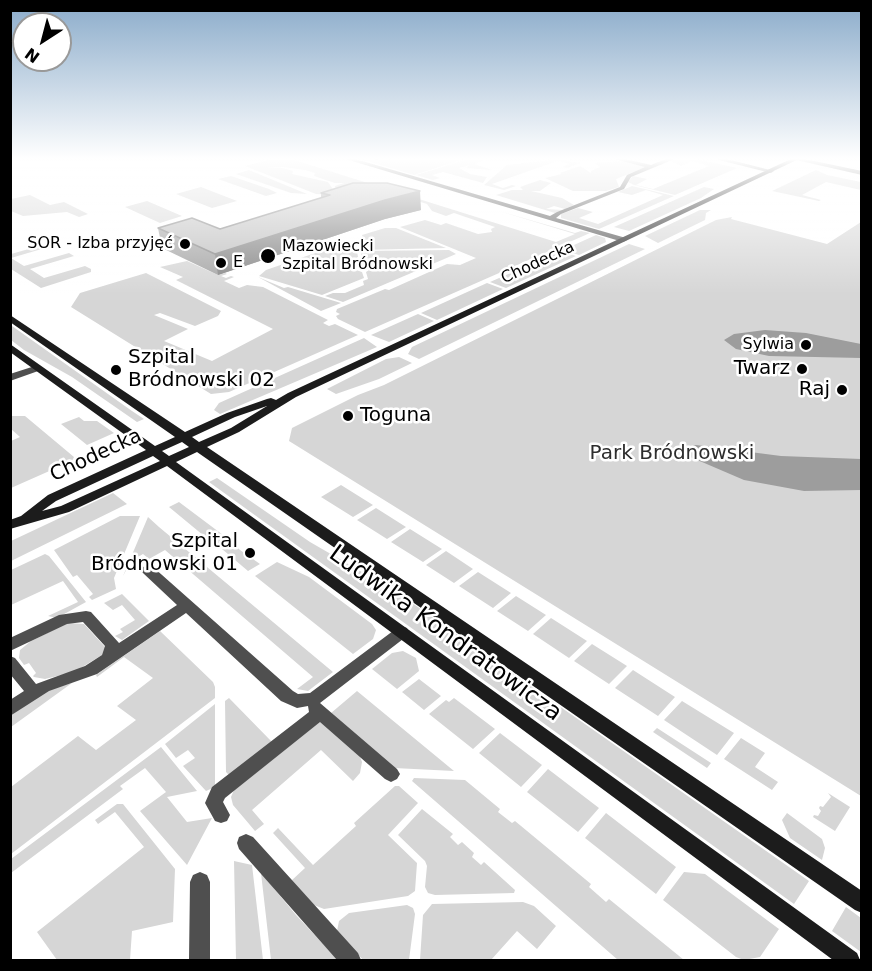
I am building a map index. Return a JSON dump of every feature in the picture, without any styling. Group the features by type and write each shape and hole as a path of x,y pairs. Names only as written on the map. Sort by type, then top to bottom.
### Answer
{"main road":[{"name":"Chodecka","path":"16,523 65,509 235,430 292,395 701,203"},
{"name":"Ludwika Kondratowicza","path":"10,318 861,903"},
{"name":"Ludwika Kondratowicza","path":"10,347 850,960"},
{"name":"Chodecka","path":"16,523 52,498 152,451 231,415 292,395"}],"street":[{"path":"498,203 622,240"},
{"path":"551,219 559,213 583,203"},
{"path":"10,378 38,368"},
{"path":"148,570 287,696 317,705 391,774"},
{"path":"10,709 48,685 86,673 187,605"},
{"path":"10,645 64,619 86,616 111,642 112,650 107,658"},
{"path":"221,815 214,803 218,793 402,632"},
{"path":"10,662 34,693"},
{"path":"246,843 351,960"},
{"path":"199,960 200,882"}],"green space":[{"path":"11,203 67,203 88,214 79,217 67,212 23,216 11,211"},
{"path":"139,203 152,203 182,216 160,223 125,207"},
{"path":"200,203 229,203 212,208"},
{"path":"425,203 433,203 556,242 575,234 499,211 575,233 581,231 590,233 365,332 338,319 336,316 340,314 336,312 337,309 385,289 389,290 447,264 460,265 476,258 400,227 425,220 441,225 446,223 478,234 492,232 491,229 495,227 454,213 446,216 432,211"},
{"path":"523,203 574,205 565,209 554,206 546,209 563,210 555,213"},
{"path":"644,203 657,203 599,229 561,218 561,214 578,208 593,212 579,218 598,224"},
{"path":"667,203 689,203 629,231 614,227"},
{"path":"700,210 711,210 706,213 705,220 658,243 645,236"},
{"name":"Park Bródnowski","path":"732,217 731,219 827,244 861,222 861,796 289,441 292,428 358,395 384,385 716,220"},
{"path":"385,228 396,228 446,248 360,250 359,245 365,243 362,235"},
{"path":"596,235 605,238 606,242 579,255 563,250"},
{"path":"50,243 55,245 11,258 11,254"},
{"path":"629,244 645,249 419,359 408,354 412,347"},
{"path":"449,250 456,254 343,302 325,296 345,293 364,285 363,281 368,279 366,272 374,267 371,259 362,257 360,251"},
{"path":"321,251 357,251 358,257 351,261 353,269 362,272 364,278 322,295 259,276 266,270"},
{"path":"561,251 576,256 506,288 490,282"},
{"path":"69,253 74,256 30,269 44,278 85,266 91,269 91,272 41,288 11,269 11,258 24,266"},
{"path":"187,261 218,275 225,273 227,274 221,276 226,278 234,277 224,281 239,288 247,285 263,287 328,320 323,323 329,326 335,324 358,335 229,392 211,394 71,307 80,293 146,273 221,311 218,316 195,326 160,313 154,315 188,329 164,341 212,361 273,329 176,280 183,277 160,267"},
{"path":"258,277 284,288 288,287 341,303 321,311"},
{"path":"487,283 503,289 437,320 421,313"},
{"path":"418,314 434,321 389,342 371,335"},
{"path":"12,326 144,419 137,422 72,377 24,350 11,340"},
{"path":"364,338 377,347 220,414 214,410 219,403"},
{"path":"399,357 412,363 379,379 336,394 327,389 386,359"},
{"path":"11,416 25,416 74,457 72,461 11,488 11,441 20,437 11,429"},
{"path":"79,417 84,421 97,421 114,433 87,445 61,424"},
{"path":"217,478 310,542 395,591 809,881 794,904 209,482"},
{"path":"341,485 373,505 353,517 321,497"},
{"path":"113,493 127,504 11,561 11,541"},
{"path":"179,502 227,538 215,545 169,507"},
{"path":"376,508 406,527 387,539 357,520"},
{"path":"120,516 140,516 114,578 116,589 92,600 89,597 93,594 77,575 73,577 54,550"},
{"path":"148,517 333,672 308,691 297,689 313,677 165,550 149,559 143,554 131,561 123,576"},
{"path":"410,529 442,549 423,562 391,542"},
{"path":"233,543 260,564 248,571 222,549"},
{"path":"446,551 473,569 454,583 426,565"},
{"path":"45,554 86,602 57,618 48,616 78,602 63,581 11,605 11,570"},
{"path":"277,562 309,577 372,624 376,630 373,639 353,654 255,576"},
{"path":"478,572 511,593 493,608 459,586"},
{"path":"122,594 149,621 122,640 115,636 123,632 120,629 135,620 122,605 113,610 104,603"},
{"path":"516,596 546,615 528,631 497,611"},
{"path":"551,618 587,641 569,658 533,634"},
{"path":"68,623 84,624 105,647 102,655 74,672 45,679 34,677 36,673 29,663 24,665 19,658 20,650 31,641"},
{"path":"160,631 213,682 215,698 11,854 11,787 78,736 96,750 136,720 117,706 153,678 124,657 97,677 96,675"},
{"path":"592,644 627,666 609,684 574,661"},
{"path":"403,651 416,658 419,671 397,689 372,669 392,653"},
{"path":"633,670 675,697 658,716 615,688"},
{"path":"419,679 441,696 424,710 402,692"},
{"path":"72,683 11,727 10,716 47,690"},
{"path":"357,691 454,771 394,768 331,713"},
{"path":"229,698 272,742 229,775 226,772 225,701"},
{"path":"454,698 495,729 473,749 429,714 446,700 449,702"},
{"path":"682,701 734,733 717,755 664,720"},
{"path":"215,704 215,787 206,791 183,766 195,758 188,750 176,758 165,744"},
{"path":"320,720 359,754 362,762 360,773 353,781 321,750 252,810 264,824 255,831 233,805 231,797 234,790"},
{"path":"657,728 711,763 707,768 653,732"},
{"path":"500,733 542,765 521,787 479,753"},
{"path":"741,738 765,753 755,767 778,782 772,790 724,759"},
{"path":"161,747 197,791 167,797 187,822 212,818 187,865 140,811 166,792 145,768 120,786 123,789 11,873 11,859"},
{"path":"548,769 599,808 578,832 527,792"},
{"path":"414,778 465,780 500,809 498,812 512,823 515,821 591,884 589,887 606,902 609,899 684,960 618,960 412,781"},
{"path":"395,786 399,786 418,803 388,835 417,863 415,891 408,896 324,909 314,905 291,881 305,868 273,833 278,828 313,865 356,826 354,823"},
{"path":"828,793 850,807 835,831 813,817 818,816 821,811 820,806 823,807 831,797"},
{"path":"117,804 123,804 175,869 173,922 132,931 130,960 57,960 37,932 144,847 115,812 98,824 95,820"},
{"path":"422,809 453,834 450,837 458,845 462,842 474,853 472,857 481,865 484,862 515,890 514,893 435,895 428,893 425,887 427,866 425,861 398,835"},
{"path":"606,813 676,867 656,894 585,838"},
{"path":"787,813 822,839 825,848 822,860 790,838 782,820"},
{"path":"234,861 252,865 263,960 236,960"},
{"path":"684,872 705,874 779,929 760,957 744,960 736,957 663,900"},
{"path":"261,873 296,915 338,960 271,960"},
{"path":"523,902 534,906 556,926 537,949 517,931 491,960 420,960 423,915 432,904"},
{"path":"407,905 413,908 415,914 409,960 363,960 337,931 339,921 349,913"},
{"path":"846,907 861,918 861,952 832,931"}],"shaded area":[{"path":"765,330 806,333 861,344 861,358 769,356 736,349 724,340 734,334"},
{"path":"696,445 781,456 861,459 861,490 804,491 744,480 688,456 686,448"}],"building":[{"path":"303,203 375,203 215,254 158,228 192,218 220,229"}],"place":[{"name":"SOR - Izba przyjęć","path":"185,244"},
{"name":"Mazowiecki Szpital Bródnowski","path":"268,256"},
{"name":"E","path":"221,263"},
{"name":"Sylwia","path":"806,345"},
{"name":"Twarz","path":"802,369"},
{"name":"Szpital Bródnowski 02","path":"116,370"},
{"name":"Raj","path":"842,390"},
{"name":"Toguna","path":"348,416"},
{"name":"Szpital Bródnowski 01","path":"250,553"}]}
